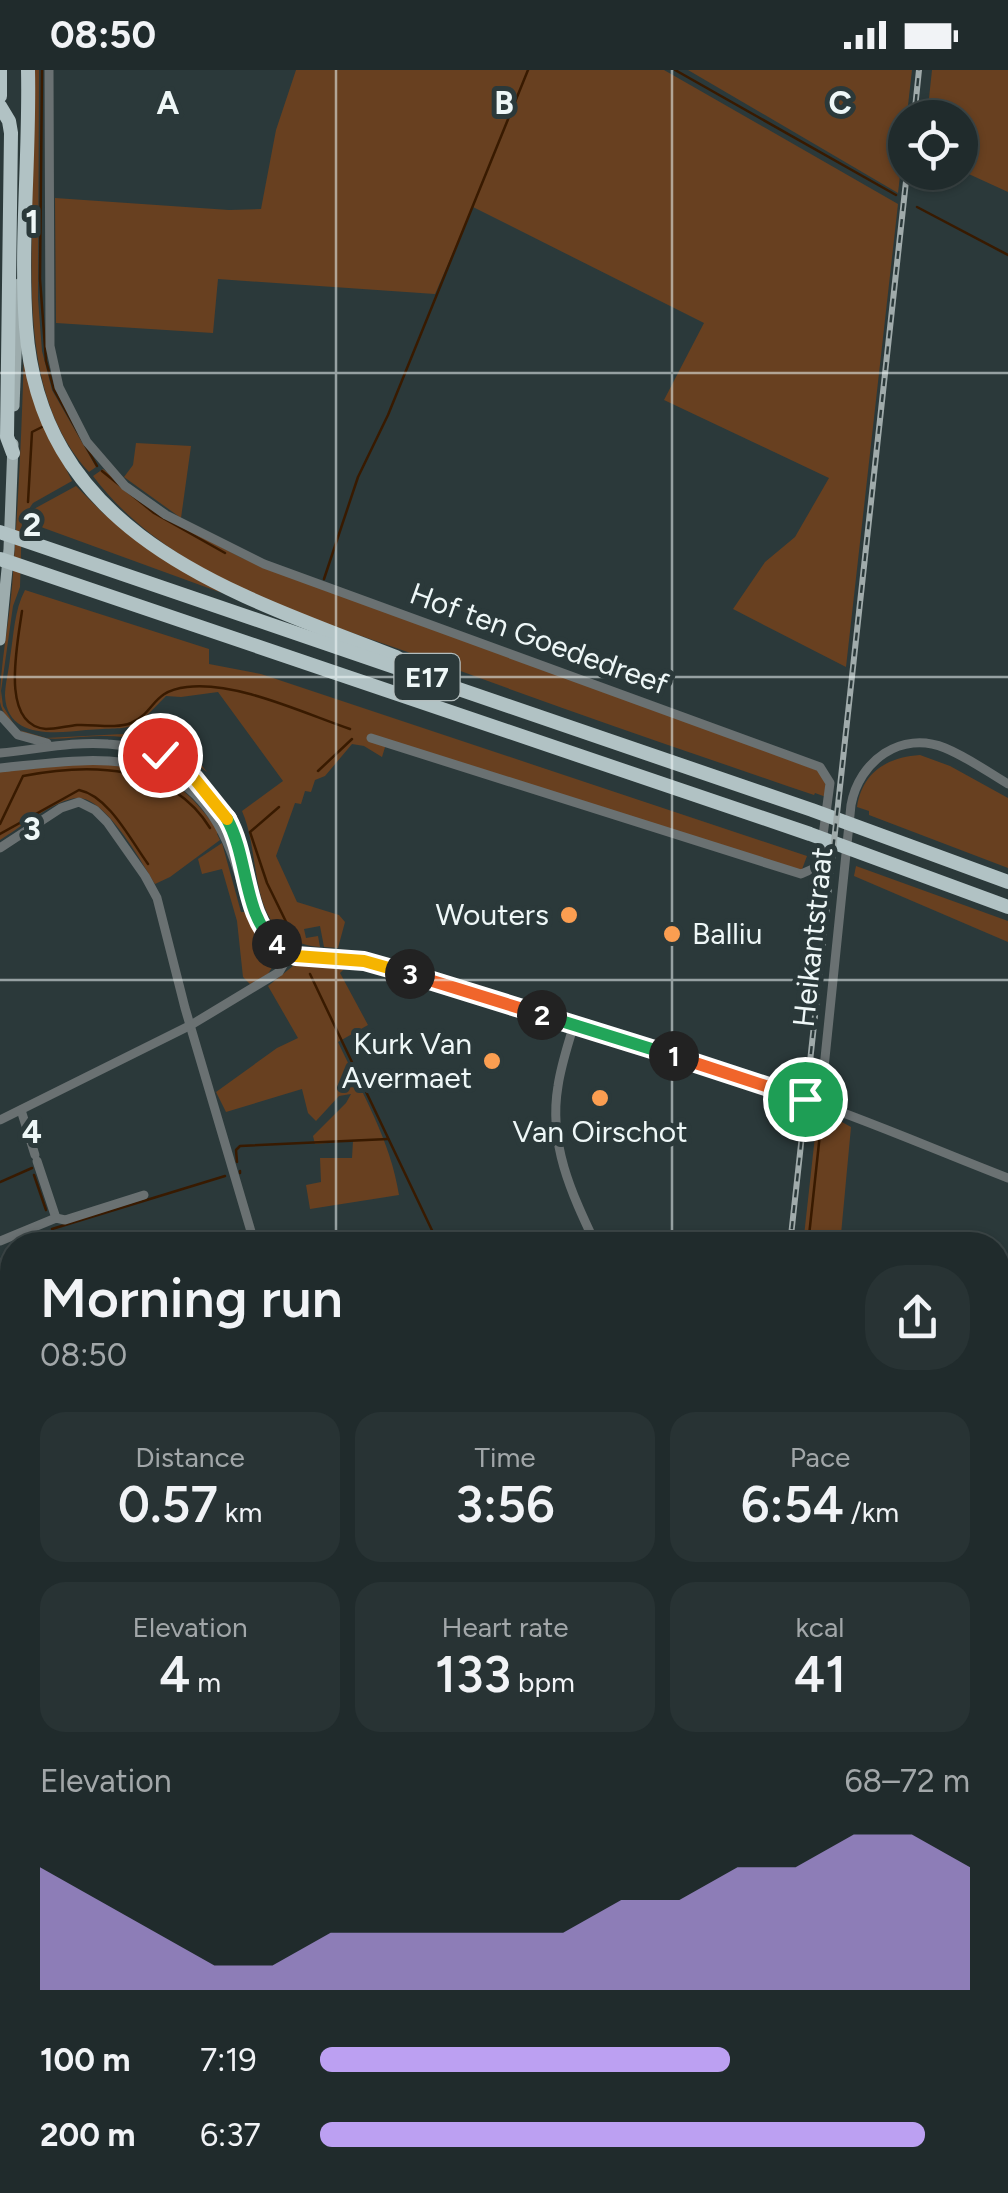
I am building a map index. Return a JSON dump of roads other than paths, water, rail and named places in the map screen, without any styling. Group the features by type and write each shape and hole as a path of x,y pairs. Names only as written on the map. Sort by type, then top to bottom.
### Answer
{"highway":[{"path":"0,70 0,96"},
{"path":"25,70 28,344 48,418 79,475 114,516 184,568 258,603 396,656 428,678"},
{"path":"0,106 9,121 10,133 7,438 13,453"},
{"name":"E17","path":"0,532 812,810 1008,882"},
{"name":"E17","path":"0,559 810,834 1008,906"}],"main road":[{"path":"0,640 10,548 25,70"}],"street":[{"name":"Hof ten Goededreef","path":"49,70 50,346 59,387 73,418 109,470 166,515 264,564 820,767 830,782 820,858 817,867 802,874 371,738"},
{"path":"0,715 14,732 31,741 103,738 160,755 178,766 206,790 225,816 241,849 254,916"},
{"name":"Heikantstraat","path":"816,1104 821,1097 851,804 859,779 878,756 900,745 918,743 946,748 1008,784"},
{"path":"0,752 76,744 133,746"},
{"path":"0,768 108,758 142,764 169,776 197,796 217,821 254,916 270,939 290,954 373,963 574,1024 816,1104 1008,1178"},
{"path":"0,848 61,808 79,802 95,810 132,856 157,898 251,1232"},
{"path":"0,1120 191,1025 279,972 290,954"},
{"path":"574,1024 558,1088 556,1132 563,1169 590,1232"},
{"path":"20,1110 56,1218"},
{"path":"20,1232 144,1194"}],"waterway":[{"path":"42,70 40,279 46,361 54,390 97,466"},
{"path":"324,579 358,477 388,415 528,70"},
{"path":"675,70 896,195"},
{"path":"917,207 1008,255"},
{"path":"28,502 32,432 42,427"},
{"path":"102,471 154,513 225,553"},
{"path":"22,611 15,682 22,714 32,724 46,729 125,725 175,689 206,686 248,693 350,729"},
{"path":"318,771 352,739"},
{"path":"0,824 23,776 101,770 151,780 173,791 210,828"},
{"path":"0,834 79,790 110,810 148,864"},
{"path":"279,807 250,832 267,883 292,934"},
{"path":"310,974 433,1232"},
{"path":"809,1232 822,1115"},
{"path":"237,1162 236,1150 240,1146 388,1139"},
{"path":"0,1182 32,1168"},
{"path":"34,1175 46,1210"},
{"path":"52,1229 225,1176"}],"railway":[{"path":"916,100 919,70"},
{"path":"791,1232 905,190"}],"place":[{"name":"Wouters","path":"569,915"},
{"name":"Balliu","path":"672,934"},
{"name":"Kurk Van Avermaet","path":"492,1061"},
{"name":"Van Oirschot","path":"600,1098"}]}
